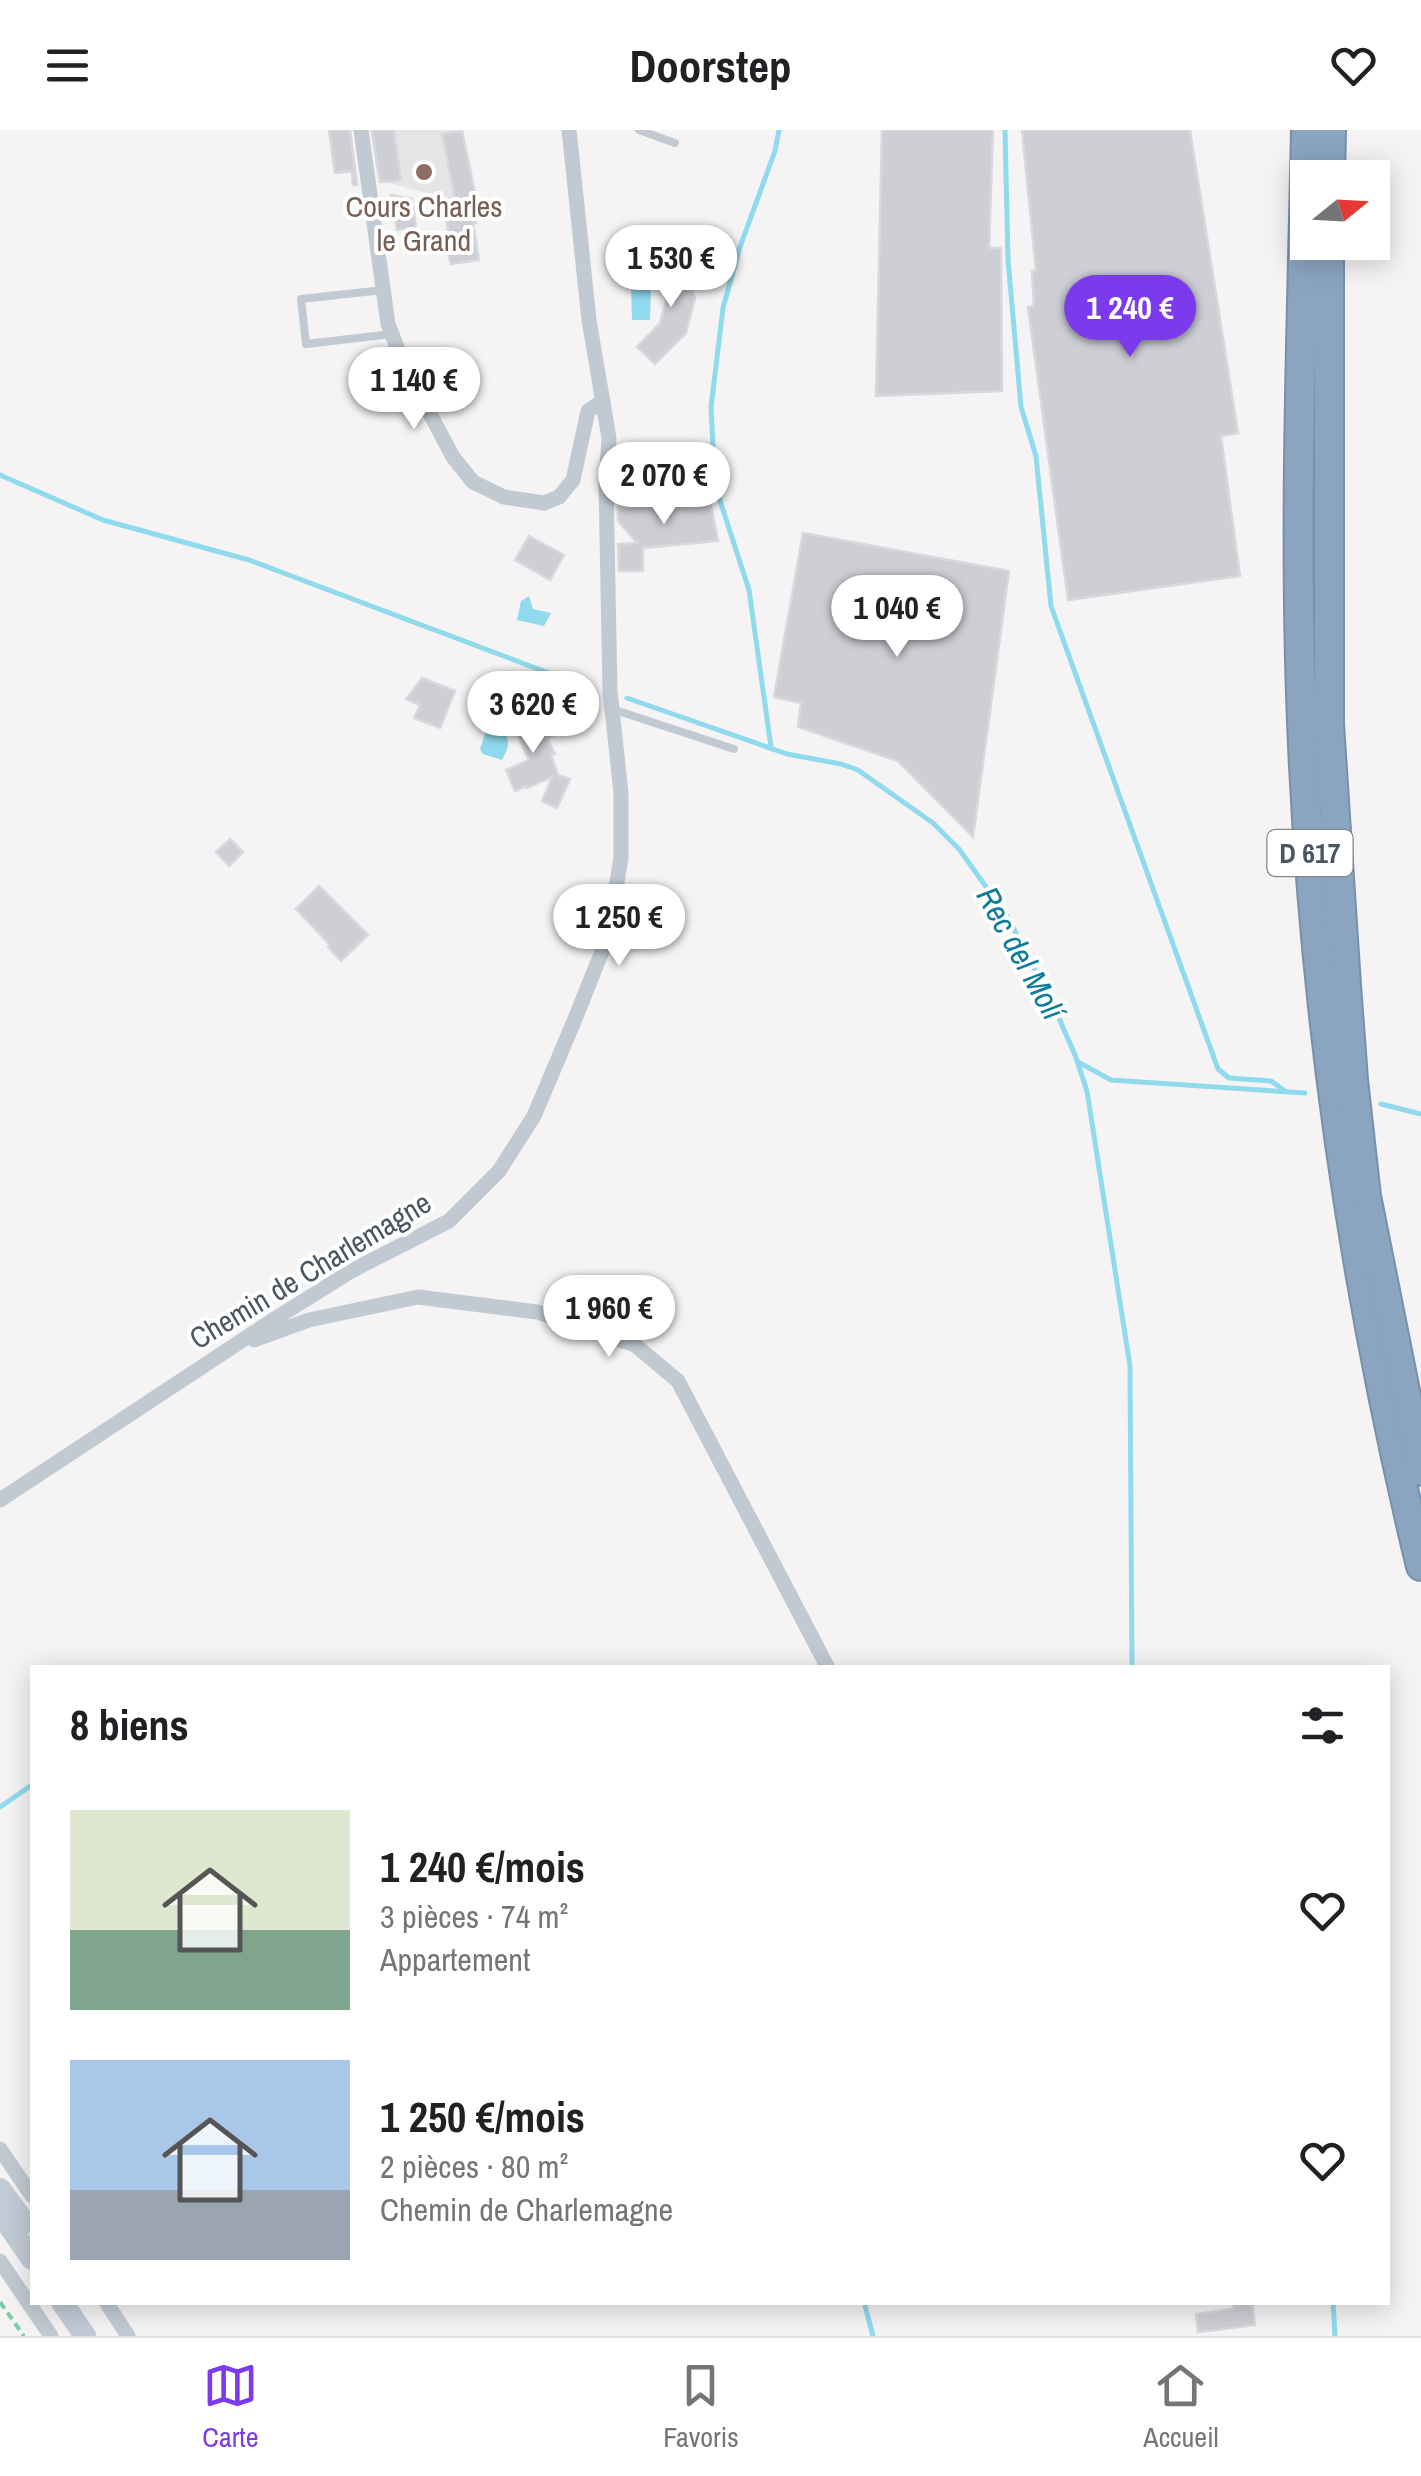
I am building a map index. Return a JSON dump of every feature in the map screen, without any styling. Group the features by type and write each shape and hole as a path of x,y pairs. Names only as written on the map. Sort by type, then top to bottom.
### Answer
{"highway":[{"name":"D 617","path":"1306,130 1300,579 1302,718 1314,914 1350,1212 1396,1461 1421,1566"},
{"path":"1330,160 1331,130"},
{"name":"D 617","path":"1329,260 1329,724 1350,1042 1366,1196 1421,1471"}],"main road":[{"path":"0,2189 30,2231"},
{"path":"0,2213 30,2257"},
{"path":"64,2305 85,2336"},
{"path":"82,2305 102,2336"}],"street":[{"path":"361,130 392,334 452,457 473,482 504,497 544,503 559,497 573,480 588,411 604,401"},
{"name":"Chemin de Charlemagne","path":"0,1500 353,1270 449,1220 500,1170 534,1116 609,934 621,856 621,793 610,691 606,484 609,438 589,320 569,130"},
{"path":"232,1348 309,1320 418,1297 537,1312 635,1344 678,1380 826,1665"},
{"path":"0,2150 30,2193"},
{"path":"0,2260 30,2305"},
{"path":"30,2305 51,2336"},
{"path":"108,2305 128,2336"}],"lane":[{"path":"640,130 676,143"},
{"path":"383,290 301,299 306,344 392,334"},
{"path":"612,708 734,749"}],"path":[{"path":"0,2302 24,2336"}],"shaded area":[{"name":"Cours Charles le Grand","path":"370,130 462,130 478,207 378,180"}],"water":[{"path":"640,278 651,285 650,320 632,320 631,284"},
{"path":"529,596 533,609 551,613 544,626 517,620 521,601"},
{"path":"487,728 505,733 508,744 502,760 483,754 480,749"}],"building":[{"path":"329,130 350,130 357,185 353,185 352,171 335,173"},
{"path":"372,130 394,130 401,180 380,182"},
{"path":"882,130 993,130 989,248 1001,248 1002,391 876,396"},
{"path":"1022,130 1190,130 1238,433 1221,436 1240,576 1068,600 1028,307 1034,306 1032,271 1036,271"},
{"path":"462,131 478,207 473,206 473,223 479,260 451,264 445,240 449,240 445,207 457,209 442,134"},
{"path":"391,195 412,199 416,228 397,230"},
{"path":"648,251 653,267 638,271 633,255"},
{"path":"681,254 695,298 686,333 655,364 637,347 660,323 668,294 658,260"},
{"path":"652,494 704,496 704,506 711,505 718,541 643,548 643,571 619,571 618,544 637,543 618,521 618,507 653,507"},
{"path":"803,533 1009,571 973,837 898,761 798,727 801,703 774,697"},
{"path":"529,536 564,555 550,580 515,560"},
{"path":"422,678 455,691 440,728 414,718 420,705 406,699"},
{"path":"490,706 560,733 547,738 555,754 551,755 558,775 570,779 557,808 542,801 552,777 515,791 506,770 529,760 516,731 485,719"},
{"path":"230,839 243,852 229,866 216,852"},
{"path":"319,886 368,935 341,961 296,909"},
{"path":"1233,2305 1252,2305 1255,2325 1198,2332 1196,2314 1233,2309"}],"waterway":[{"name":"Rec del Molí","path":"771,747 749,590 715,485 711,407 723,308 779,130"},
{"path":"1005,130 1008,260 1021,407 1036,456 1051,606 1218,1069 1229,1078 1271,1081 1285,1091"},
{"path":"0,475 103,520 249,560 591,689"},
{"name":"Rec del Molí","path":"627,698 787,754 858,770 933,823 959,849 1007,916 1051,1000 1087,1091 1130,1366 1132,1665"},
{"path":"1078,1062 1111,1080 1305,1093"},
{"path":"1381,1104 1421,1114"},
{"path":"0,1807 30,1786"},
{"path":"865,2305 873,2336"},
{"name":"Rec del Molí","path":"1333,2305 1335,2336"}],"place":[{"name":"Cours Charles le Grand","path":"424,172"}]}
